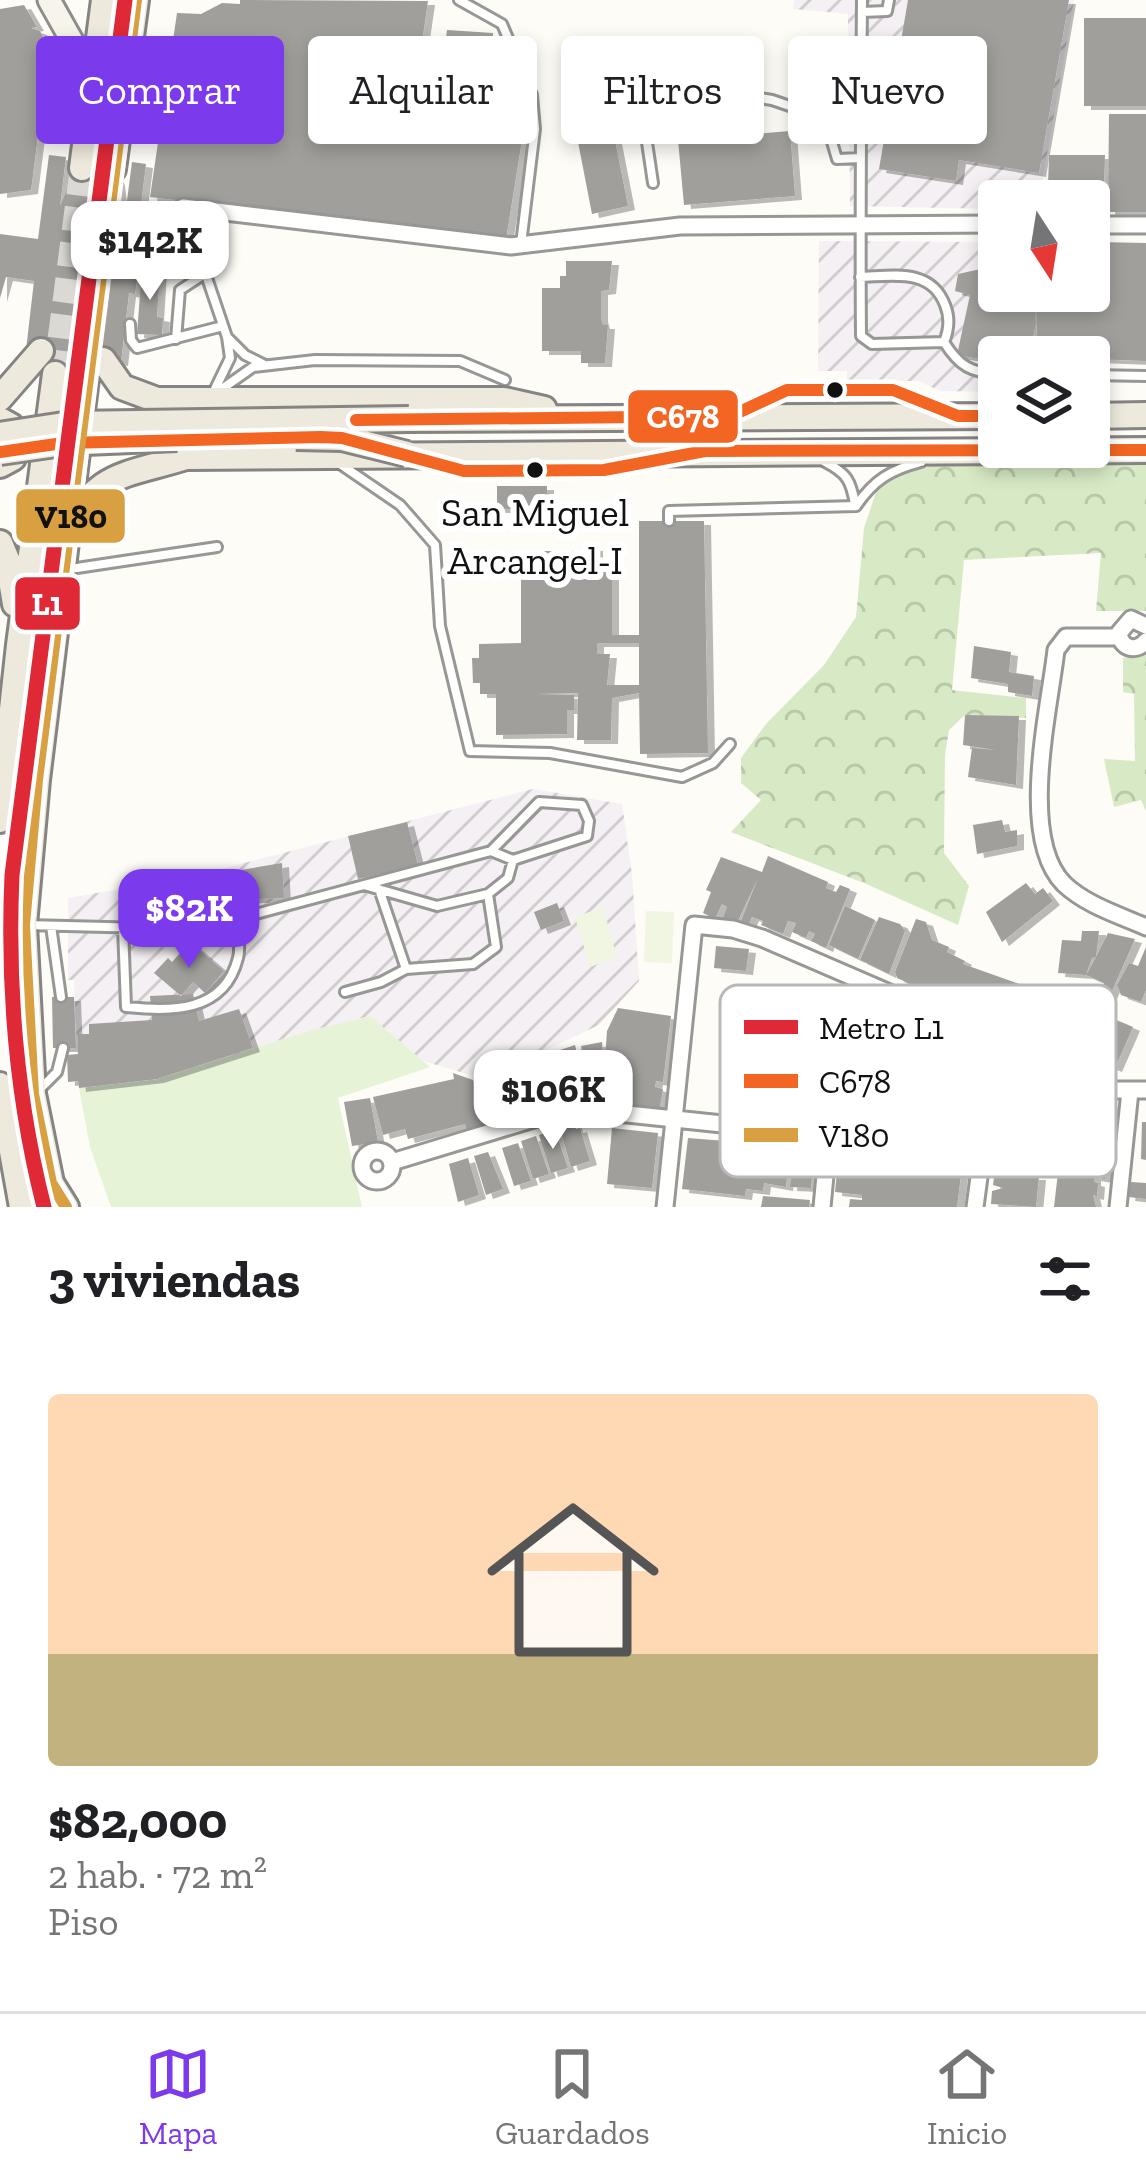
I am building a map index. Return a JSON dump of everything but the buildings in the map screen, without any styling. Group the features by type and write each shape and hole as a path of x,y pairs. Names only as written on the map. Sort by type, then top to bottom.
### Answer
{"main road":[{"path":"112,169 136,0"},
{"path":"53,7 83,25 104,7"},
{"path":"53,7 69,36"},
{"path":"82,168 85,144"},
{"path":"0,398 41,351"},
{"path":"59,1199 33,1094 24,926 63,570 95,369 112,376 128,391 170,400 505,400 575,417"},
{"path":"0,820 12,661 55,374"},
{"path":"170,400 153,416 153,438 160,447 186,457"},
{"path":"0,435 70,424 978,416"},
{"path":"1110,416 1146,416"},
{"path":"0,420 14,431 17,448 13,458 0,465"},
{"path":"0,452 63,443 321,437 407,454"},
{"path":"67,539 80,508 95,489 186,457 955,453 1142,447"},
{"path":"0,543 11,575 12,661"},
{"path":"2,1114 22,1207"}],"street":[{"path":"183,207 520,245 680,226 978,224"},
{"path":"1110,225 1146,225"},
{"path":"1119,637 1126,621 1136,619 1146,626"},
{"path":"1146,641 1129,648 1119,637 1066,637 1056,650 1037,816 1044,852 1063,883 1089,902 1146,927"},
{"path":"665,1207 694,925 762,938 868,985"},
{"path":"1118,1207 1138,1090"},
{"path":"392,1162 569,1108 720,1121"},
{"path":"823,1207 826,1177"},
{"path":"975,1207 978,1177"}],"lane":[{"path":"459,0 502,25 532,95 536,129 520,245"},
{"path":"862,0 861,336 872,344 944,342"},
{"path":"862,12 887,10 889,0"},
{"path":"652,183 641,102 706,89 772,100 825,118 837,159 860,158"},
{"path":"183,207 227,338 228,368 209,400"},
{"path":"176,339 180,290 206,273"},
{"path":"860,277 916,276 935,286 948,309 949,331 944,342"},
{"path":"130,324 137,348 223,326"},
{"path":"227,338 264,364"},
{"path":"944,342 956,362 978,373"},
{"path":"209,400 243,370 315,360 460,361 505,380"},
{"path":"1110,375 1146,376"},
{"path":"808,453 844,472 852,483 856,506"},
{"path":"856,506 872,483 895,468 955,453"},
{"path":"333,459 400,505 435,545 440,626 470,751 550,753 682,777 712,763 730,744"},
{"path":"669,521 669,511 856,506"},
{"path":"63,570 217,547"},
{"path":"24,926 123,927 237,919 490,851 538,802 582,805 589,821 586,836 513,860 490,851"},
{"path":"362,884 436,906 488,894 508,878 513,860"},
{"path":"380,889 406,969"},
{"path":"344,992 406,969 473,964 496,947 488,894"},
{"path":"123,927 125,1007 173,1011 203,1003 225,982 238,958 237,919"},
{"path":"51,926 61,997"},
{"path":"33,1094 51,1083 63,1048"}],"shaded area":[{"path":"794,0 1074,0 1043,180 978,180 978,209 850,206 849,144 987,144 987,36 848,36 848,14 793,9"},
{"path":"819,241 978,242 978,312 1036,312 1037,336 978,336 978,392 940,391 919,381 847,381 847,371 818,371"},
{"path":"533,789 622,804 639,981 599,1025 484,1079 420,1060 370,1016 157,1079 79,1088 74,980 68,980 68,898 190,877"}],"green space":[{"path":"1146,461 1146,611 1096,611 1101,553 964,560 952,690 1026,698 1026,718 965,715 949,730 944,853 969,886 958,925 731,832 761,800 741,783 741,758 766,724 824,665 856,617 864,528 876,492 892,473 978,465 1110,468 1110,462"},
{"path":"1146,655 1146,811 1141,800 1114,807 1104,759 1135,761 1134,694 1123,692 1123,658"},
{"path":"603,907 617,957 590,967 575,917"},
{"path":"646,911 674,912 672,963 644,962"},
{"path":"370,1016 430,1067 338,1098 362,1207 111,1207 90,1147 79,1088 157,1079"}],"tunnel":[{"path":"55,374 82,168"},
{"path":"86,378 113,169"}],"metro line":[{"name":"L1","path":"44,1207 26,1125 16,1042 12,875 125,0"}],"transit line":[{"name":"V180","path":"66,1207 51,1183 33,1094 24,925 37,780 136,0"},
{"name":"C678","path":"356,420 731,416 787,390 893,390 958,416 978,416"},
{"name":"C678","path":"0,452 63,443 321,437 342,438 464,471 604,470 705,451 1146,450"}],"place":[{"name":"San Miguel Arcangel-I","path":"535,470"}]}
